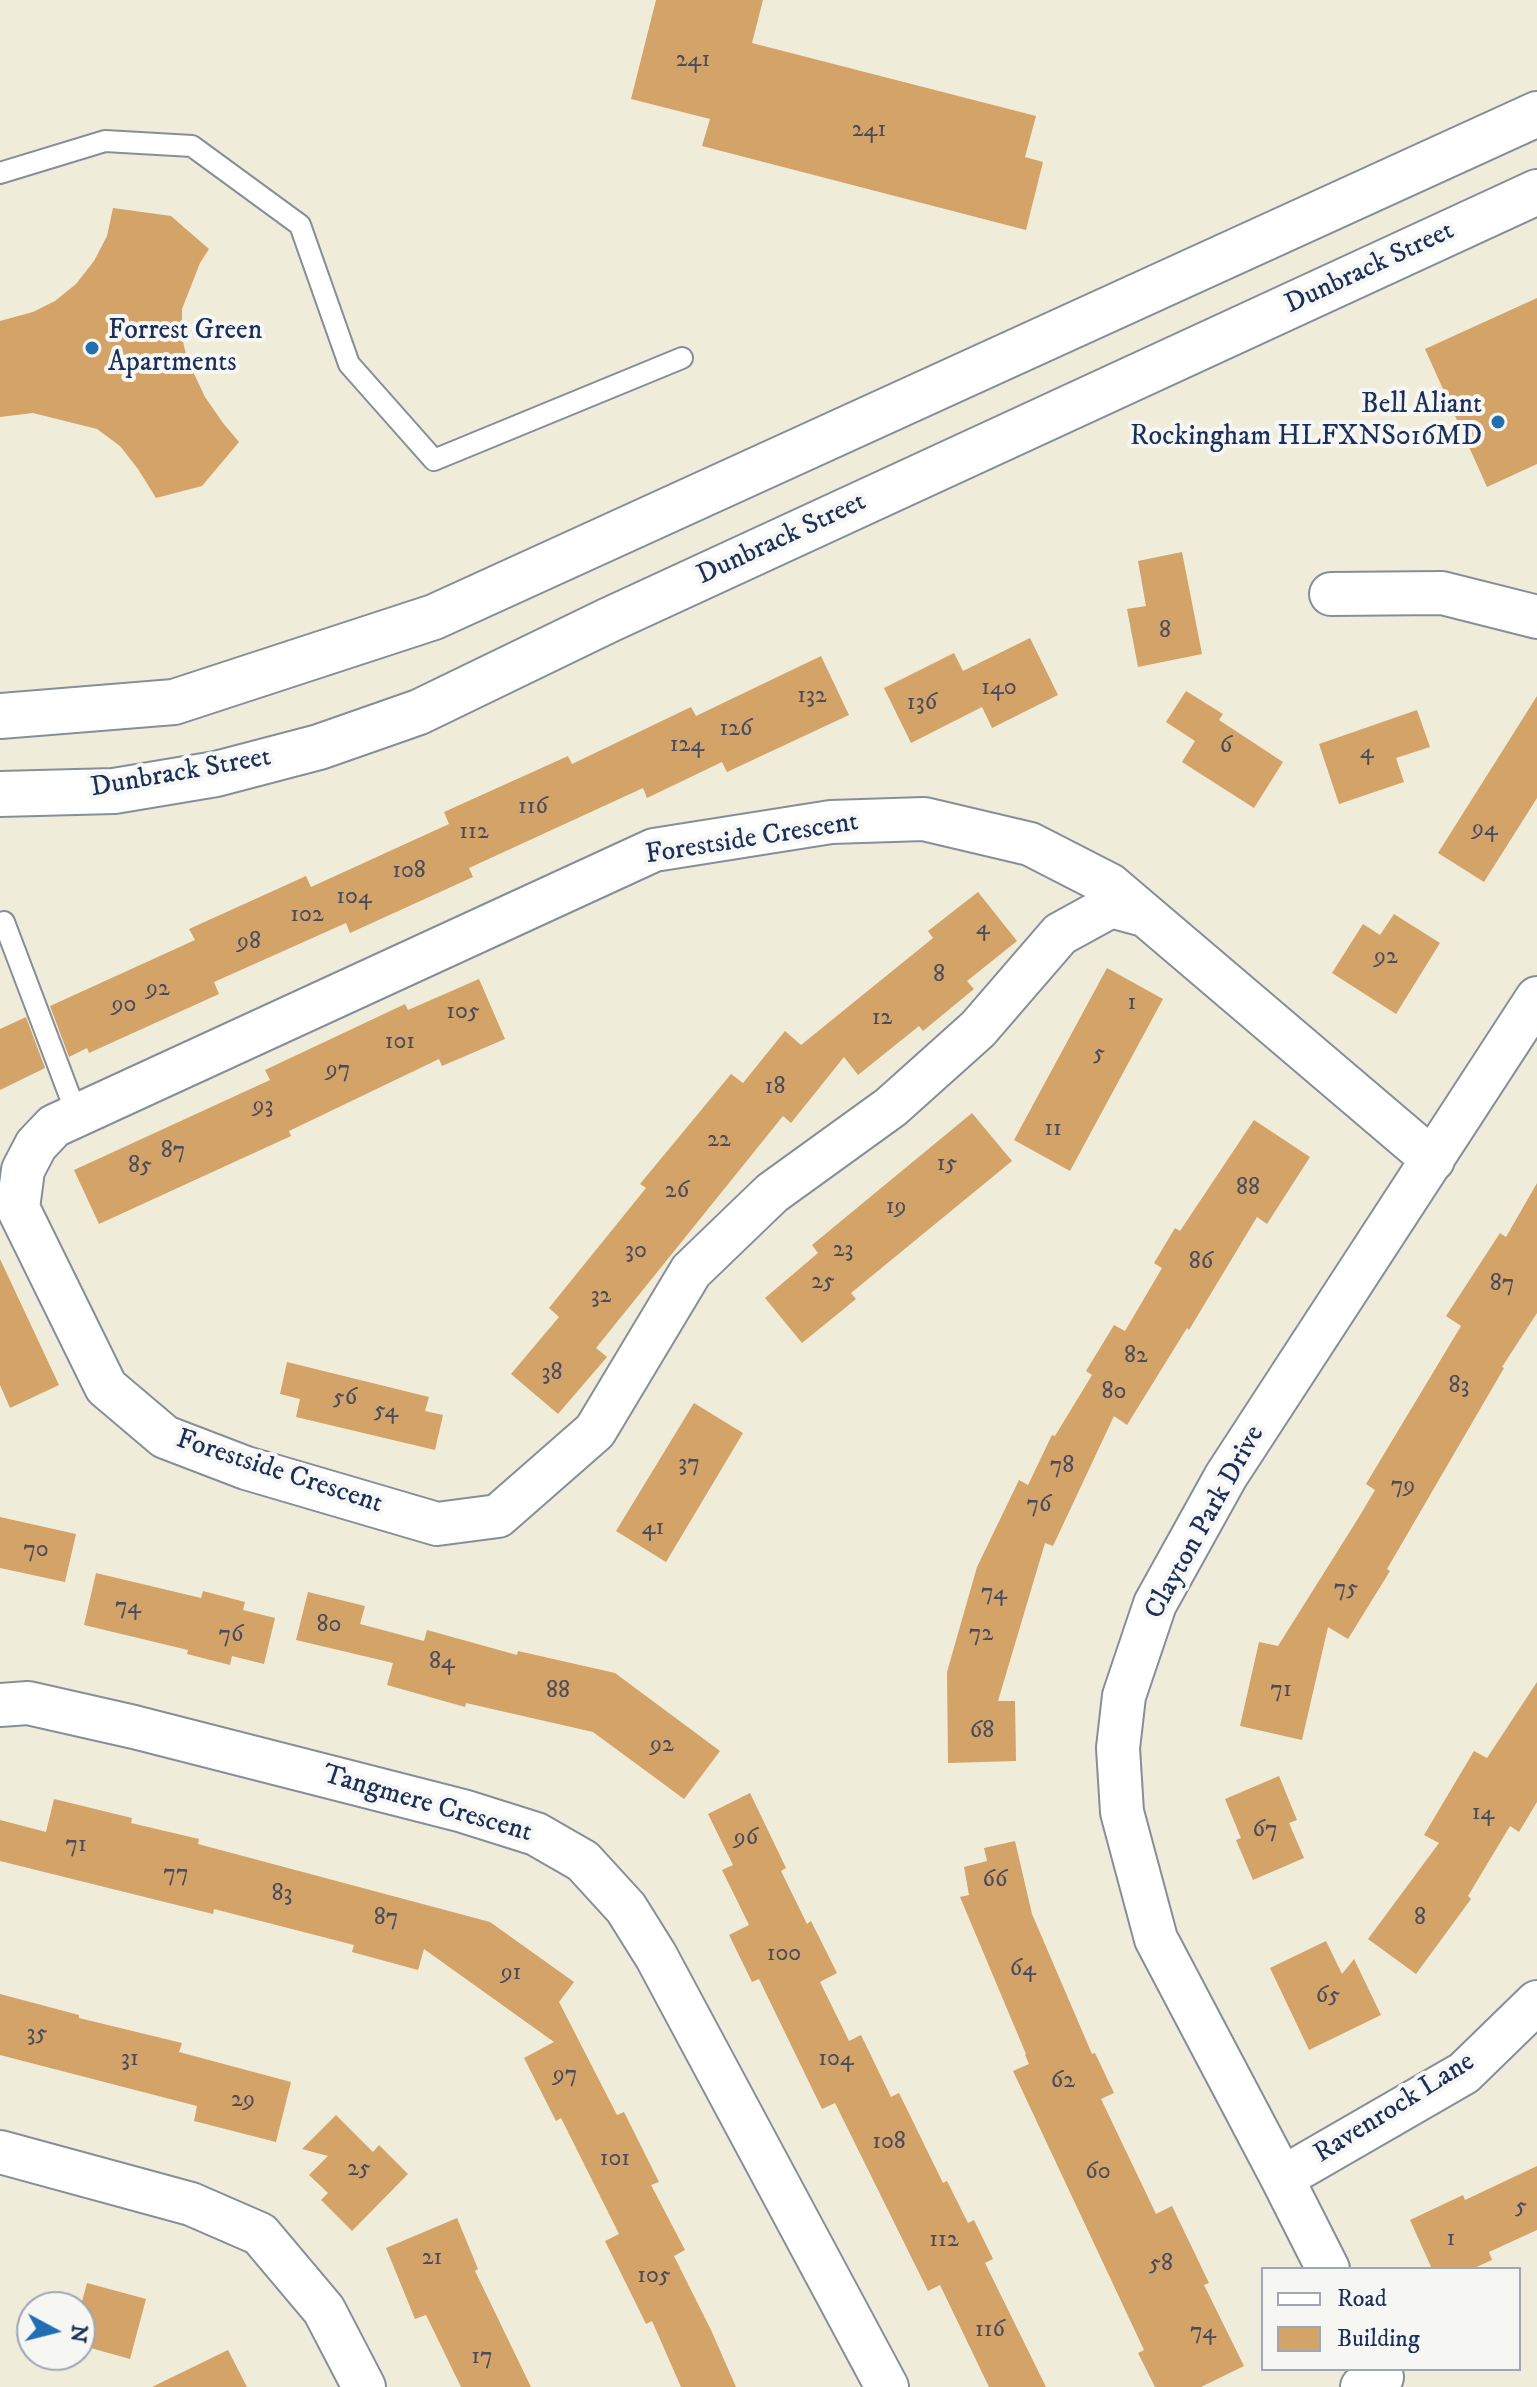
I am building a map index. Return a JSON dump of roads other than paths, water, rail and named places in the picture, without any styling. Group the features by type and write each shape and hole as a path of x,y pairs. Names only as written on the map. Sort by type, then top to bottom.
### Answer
{"main road":[{"path":"0,716 174,702 434,617 1537,114"},
{"name":"Dunbrack Street","path":"0,794 114,791 216,774 319,747 419,712 609,620 1537,192"}],"street":[{"path":"1331,594 1442,593 1537,617"},
{"name":"Forestside Crescent","path":"1144,915 1111,906 1060,934 967,1039 891,1107 772,1193 691,1271 595,1431 498,1516 437,1524 246,1468 165,1437 106,1387 18,1208 23,1170 36,1145 54,1126 77,1115 654,850 831,822 924,819 1030,844 1110,885 1433,1160"},
{"name":"Clayton Park Drive","path":"1327,2267 1156,1939 1122,1812 1118,1748 1124,1696 1155,1604 1226,1476 1537,998"},
{"name":"Tangmere Crescent","path":"0,1705 28,1703 463,1811 536,1834 583,1861 626,1908 656,1956 887,2387"},
{"name":"Ravenrock Lane","path":"1282,2178 1464,2073 1537,2002"},
{"path":"0,2152 191,2204 260,2234 324,2310 364,2387"}],"lane":[{"path":"0,173 105,141 192,146 300,225 349,364 434,460 682,358"},
{"path":"4,922 77,1115"}],"place":[{"name":"Forrest Green Apartments","path":"92,348"},
{"name":"Bell Aliant Rockingham HLFXNS016MD","path":"1498,422"}]}
